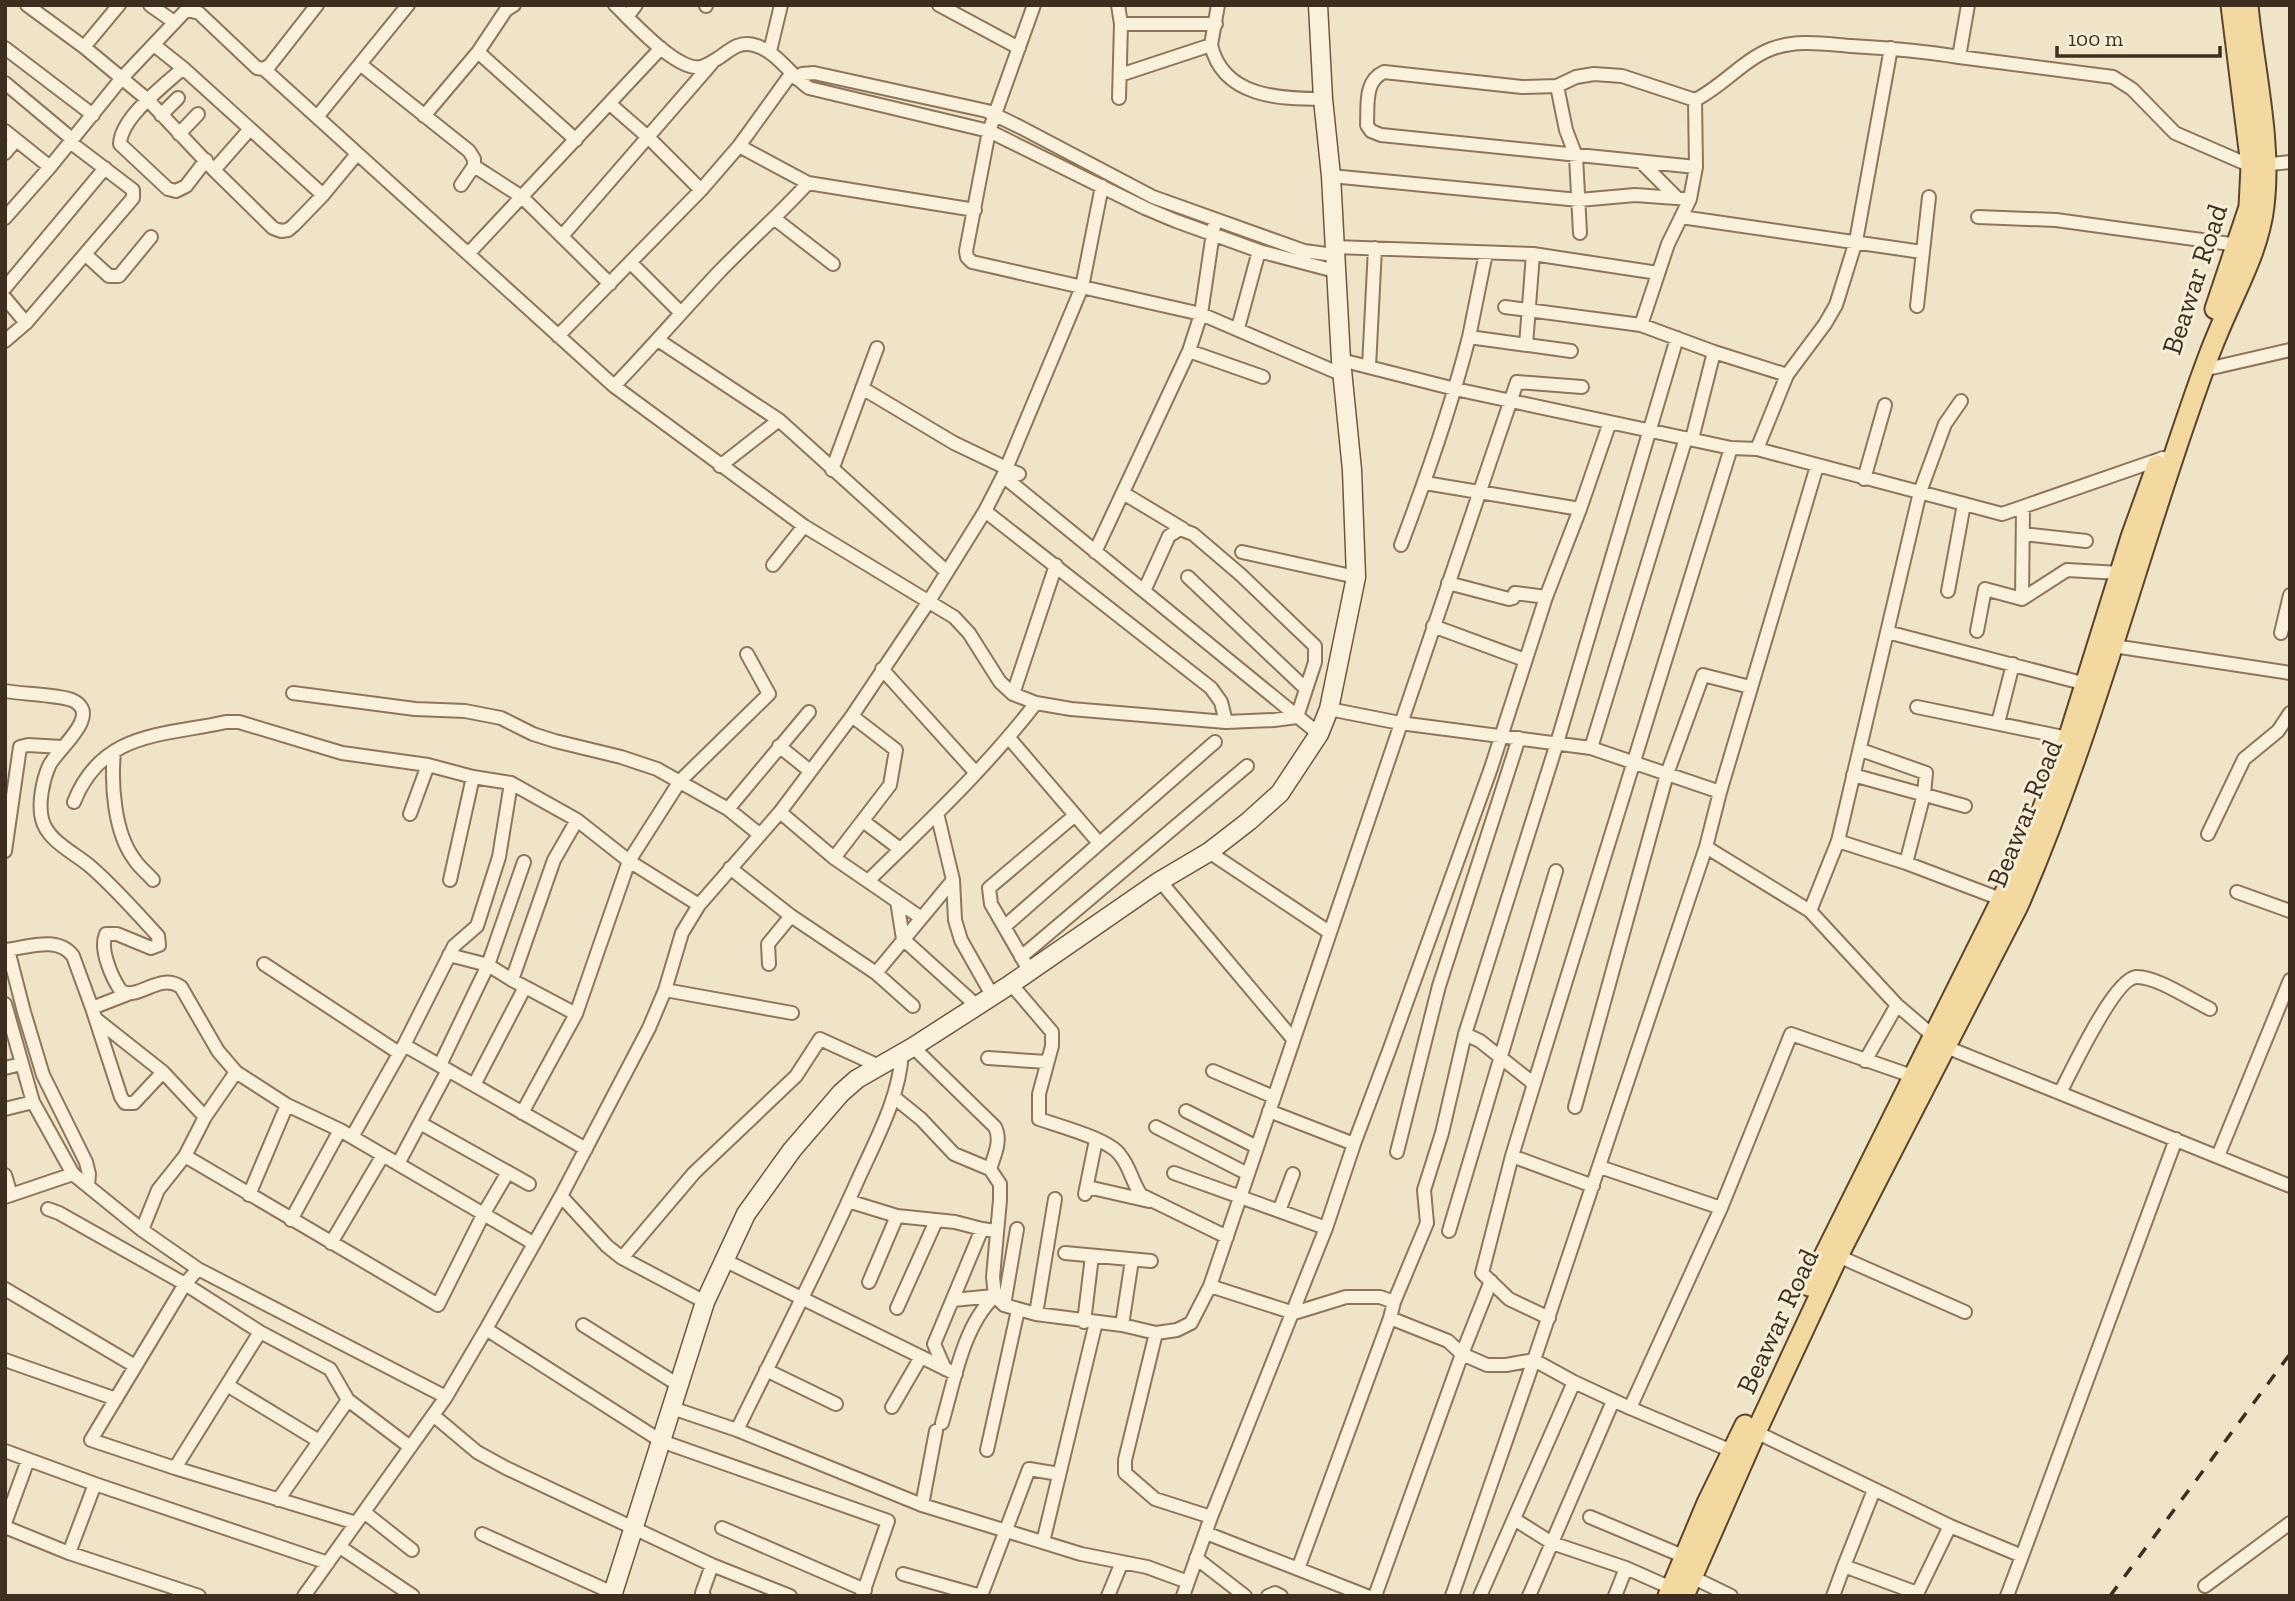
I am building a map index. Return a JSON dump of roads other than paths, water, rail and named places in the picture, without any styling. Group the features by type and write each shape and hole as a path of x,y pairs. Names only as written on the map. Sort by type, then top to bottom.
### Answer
{"main road":[{"name":"Beawar Road","path":"2056,794 2068,738 2085,684 2105,645 2120,573 2201,367 2259,165 2231,5"},
{"name":"Beawar Road","path":"2211,333 2254,251 2264,208 2248,5"},
{"name":"Beawar Road","path":"1739,1454 1756,1432 1939,1042 2010,903 2036,845 2056,794 2105,645 2148,533 2166,458"},
{"name":"Beawar Road","path":"1683,1581 1824,1255 1912,1076 1939,1042"}],"street":[{"path":"27,5 84,47 148,100 273,228 281,231 294,225 357,154"},
{"path":"84,47 118,5"},
{"path":"150,5 174,22"},
{"path":"264,69 317,5"},
{"path":"317,117 408,5"},
{"path":"615,5 678,62 699,68 715,61"},
{"path":"627,17 636,5"},
{"path":"939,5 1019,48"},
{"path":"1034,5 989,131 966,250 967,257 972,262 1200,314 1342,367 1369,367 1455,389 1731,448 1757,449 2002,514 2166,458"},
{"path":"1118,5 1121,24 1119,98"},
{"path":"1218,5 1211,45 1214,60 1222,70 1242,87 1269,96 1285,99 1323,99"},
{"path":"482,1534 612,1595 705,1302 746,1214 792,1150 841,1093 857,1079 977,1006 1160,881 1209,852 1250,821 1280,793 1320,734 1329,709 1356,577 1352,470 1342,367 1318,5"},
{"path":"1959,57 1968,5"},
{"path":"425,116 478,52 505,7"},
{"path":"5,218 121,79 189,8 199,13 257,68 264,69 614,386 804,526 954,617 969,633 1000,682 1013,695 1036,703 1071,709 1226,722 1297,717"},
{"path":"769,51 780,9"},
{"path":"1121,24 1216,24"},
{"path":"562,236 715,61 733,47 744,43 769,51 794,77 809,88 989,131 1145,208 1304,251 1334,248"},
{"path":"1696,167 1381,135 1371,131 1367,125 1370,83 1384,72 1522,87 1557,86 1576,77 1594,74 1622,76 1695,100 1713,91 1754,57 1773,48 1799,43 1891,48 2113,77 2133,89 2175,133 2259,165 2290,162"},
{"path":"154,45 323,195"},
{"path":"1120,75 1211,45"},
{"path":"5,48 90,118"},
{"path":"468,254 661,48"},
{"path":"1757,449 1787,374 1836,305 1856,241 1891,48"},
{"path":"478,52 576,140"},
{"path":"360,64 469,151 474,159 474,166 461,185"},
{"path":"183,68 148,100 124,128 122,148 168,189 176,191 186,186 250,129"},
{"path":"558,336 701,190 794,77 814,73 994,114 1259,251 1375,248 1533,254 1658,273"},
{"path":"5,83 134,193 133,198 26,323 5,341"},
{"path":"1557,86 1566,130 1576,156 1580,233"},
{"path":"920,115 924,97"},
{"path":"161,115 178,98"},
{"path":"1642,325 1668,244 1690,199 1696,167 1695,100"},
{"path":"610,104 701,190"},
{"path":"179,134 198,114"},
{"path":"5,131 50,167"},
{"path":"5,153 16,140"},
{"path":"739,146 808,183 975,210"},
{"path":"1641,162 1677,198"},
{"path":"474,166 522,197 610,284"},
{"path":"5,288 104,168"},
{"path":"1331,176 1578,200 1635,195 1690,199"},
{"path":"614,386 659,340 680,313 808,183"},
{"path":"304,1596 446,1397 486,1329 561,1196 649,1028 665,989 682,933 699,905 780,812 852,716 985,511 1005,472 1082,287 1102,186"},
{"path":"1917,306 1929,197"},
{"path":"1978,217 2056,220 2238,245"},
{"path":"775,219 833,264"},
{"path":"1679,221 1856,241 1922,252"},
{"path":"1096,552 1189,351 1200,314 1214,227"},
{"path":"85,254 109,276 118,276 151,237"},
{"path":"1369,367 1375,248"},
{"path":"1238,328 1259,251"},
{"path":"1401,545 1455,389 1486,253"},
{"path":"1526,345 1533,254"},
{"path":"631,263 680,313"},
{"path":"5,298 26,323"},
{"path":"1505,307 1642,325 1714,352 1787,374"},
{"path":"1469,337 1571,351"},
{"path":"1298,1569 1394,1302 1427,1223 1424,1190 1442,1133 1465,1034 1557,743 1677,338"},
{"path":"659,340 779,420 947,572"},
{"path":"832,470 877,348"},
{"path":"2201,367 2290,350"},
{"path":"1189,351 1264,377"},
{"path":"1591,748 1714,352"},
{"path":"953,1300 1000,1301 1018,1311 1122,1325 1156,1333 1177,1330 1191,1322 1210,1286 1227,1237 1517,382 1582,387"},
{"path":"862,388 1005,472 1096,552 1320,734"},
{"path":"1810,911 1838,841 1920,492 1945,424 1961,401"},
{"path":"1864,479 1885,405"},
{"path":"720,466 779,420"},
{"path":"1183,1596 1211,1517 1326,1228 1491,768 1499,736 1546,597 1610,422"},
{"path":"1549,1318 1509,1299 1482,1273 1512,1156 1731,448"},
{"path":"1452,1596 1549,1318 1706,847 1750,687 1817,466"},
{"path":"1005,472 1019,474"},
{"path":"1424,483 1580,509"},
{"path":"1123,493 1193,534 1241,575 1315,646 1315,662 1297,717"},
{"path":"1948,591 1964,504"},
{"path":"2022,599 2023,509"},
{"path":"985,511 1211,688 1221,702 1226,722"},
{"path":"773,565 804,526"},
{"path":"1143,591 1169,536 1174,531 1183,529"},
{"path":"2023,534 2086,541"},
{"path":"1242,552 1356,577"},
{"path":"1013,695 1056,565"},
{"path":"1977,631 1985,589 2022,599 2067,570 2120,573"},
{"path":"1188,577 1306,689"},
{"path":"1448,583 1509,599 1513,598 1515,593 1546,597"},
{"path":"2281,633 2290,595"},
{"path":"1433,626 1525,660"},
{"path":"1887,632 2085,684"},
{"path":"2105,645 2290,673"},
{"path":"522,1113 576,1014 629,861 680,781 769,694 747,654"},
{"path":"1998,723 2013,664"},
{"path":"882,669 976,773"},
{"path":"1575,1107 1667,774 1703,675 1750,687"},
{"path":"5,691 66,698 77,702 83,711 79,728 49,766 43,786 42,818 53,837 91,867 158,936 159,941 155,948 117,934 104,936 104,947 118,987 128,994"},
{"path":"293,692 415,709 484,713 501,718 533,734 642,763 680,781 728,810 759,834"},
{"path":"868,881 976,773 1009,738 1036,703"},
{"path":"1916,707 2068,738"},
{"path":"1329,709 1400,723 1591,748 1720,792"},
{"path":"728,810 809,712"},
{"path":"2208,834 2244,759 2278,731 2290,713"},
{"path":"834,858 890,785 896,750 852,716"},
{"path":"74,802 90,772 127,744 149,736 239,722 342,753 428,765 511,783 577,820 629,861 699,905"},
{"path":"1009,738 1099,843"},
{"path":"1397,1152 1439,986 1519,738"},
{"path":"1004,927 1215,742"},
{"path":"779,746 810,771"},
{"path":"5,851 20,747 62,747"},
{"path":"1861,750 1926,773 1924,794 1906,863"},
{"path":"114,752 113,780 123,835 134,859 153,880"},
{"path":"410,814 428,765"},
{"path":"1021,974 1247,766"},
{"path":"1853,775 1965,806"},
{"path":"450,880 474,777"},
{"path":"291,1220 401,1049 454,946 477,926 499,857 511,783"},
{"path":"780,812 834,858 920,917"},
{"path":"937,813 953,880 955,920 961,940 992,995"},
{"path":"1074,816 989,888 991,904 1004,927 1021,974 1052,1032 1053,1038 1039,1094 1039,1119 1112,1146 1120,1154 1141,1195 1227,1237"},
{"path":"512,980 554,860 577,820"},
{"path":"863,821 900,849"},
{"path":"1838,841 1906,863 2010,903"},
{"path":"1706,847 1810,911 1897,1005 1939,1042 2290,1186"},
{"path":"1209,852 1329,932"},
{"path":"398,1164 420,1123 488,965 524,862"},
{"path":"730,868 791,916 876,973 913,1006"},
{"path":"1449,1231 1556,871"},
{"path":"876,973 953,880"},
{"path":"1160,881 1293,1039"},
{"path":"2237,892 2290,911"},
{"path":"897,901 903,939 977,1006"},
{"path":"769,964 768,944 791,916"},
{"path":"163,1072 134,1103 125,1103 73,956 68,950 51,943 7,950 17,1015 26,1045 43,1076 73,1174 142,1230 198,1269 446,1397"},
{"path":"449,955 488,965 576,1014"},
{"path":"264,964 401,1049 444,1068 586,1149"},
{"path":"2060,1093 2112,996 2129,979 2136,977 2156,982 2210,1009"},
{"path":"2218,1156 2290,980"},
{"path":"94,1013 128,994 165,982 181,987 218,1051 236,1072 287,1105 346,1134 533,1243"},
{"path":"474,1085 525,987"},
{"path":"665,989 792,1013"},
{"path":"5,1004 17,1015"},
{"path":"1865,1061 1897,1005"},
{"path":"94,1013 163,1072 205,1118"},
{"path":"1465,1034 1480,1041 1534,1084"},
{"path":"1630,1408 1721,1208 1791,1034 1912,1076"},
{"path":"622,1258 694,1174 796,1076 820,1039 880,1066"},
{"path":"26,1045 21,1064 33,1102 88,1168 88,1186"},
{"path":"737,1430 895,1098 907,1050"},
{"path":"907,1050 995,1128 998,1142 990,1169"},
{"path":"988,1058 1047,1062"},
{"path":"5,1068 21,1064"},
{"path":"1213,1071 1274,1097"},
{"path":"142,1230 158,1190 186,1156 205,1118 236,1072"},
{"path":"895,1098 921,1119 954,1154 990,1169 1000,1184 993,1277 1000,1301"},
{"path":"5,1109 33,1102"},
{"path":"249,1195 287,1105"},
{"path":"1186,1111 1257,1147"},
{"path":"1269,1111 1354,1144"},
{"path":"420,1123 529,1184"},
{"path":"1156,1127 1248,1174"},
{"path":"2007,1596 2176,1139"},
{"path":"1096,1140 1085,1195 1092,1188 1158,1204"},
{"path":"331,1243 383,1155"},
{"path":"186,1156 438,1305 484,1213 508,1172"},
{"path":"1512,1156 1593,1186"},
{"path":"1600,1167 1721,1208"},
{"path":"1174,1172 1326,1228"},
{"path":"5,1175 8,1196 73,1174"},
{"path":"1279,1211 1293,1174"},
{"path":"561,1196 607,1247 622,1258 705,1302"},
{"path":"1036,1314 1055,1199"},
{"path":"848,1200 897,1216 955,1222 996,1231"},
{"path":"48,1209 185,1284 260,1332 330,1369 348,1400 410,1447"},
{"path":"869,1282 897,1216"},
{"path":"897,1308 936,1221"},
{"path":"922,1505 951,1371 979,1313 1000,1301 1017,1228"},
{"path":"951,1371 934,1344 982,1229"},
{"path":"1065,1253 1151,1261"},
{"path":"1043,1542 1090,1322 1092,1256"},
{"path":"1838,1256 1965,1312"},
{"path":"724,1260 951,1371"},
{"path":"1122,1325 1132,1260"},
{"path":"198,1269 185,1284 91,1440 278,1500 360,1518 412,1550"},
{"path":"1375,1596 1462,1354 1491,1282"},
{"path":"1210,1286 1294,1313 1346,1297 1380,1297 1394,1302"},
{"path":"5,1289 135,1366"},
{"path":"987,1450 1018,1311"},
{"path":"1390,1318 1448,1341 1462,1354 1487,1365 1534,1360 1614,1401 1739,1454"},
{"path":"583,1325 680,1386"},
{"path":"486,1329 661,1441 888,1521 863,1593 722,1528"},
{"path":"175,1468 260,1332"},
{"path":"1156,1333 1125,1460 1125,1473 1155,1499 1211,1517"},
{"path":"892,1407 920,1357"},
{"path":"5,1360 116,1399"},
{"path":"766,1370 836,1404"},
{"path":"1480,1596 1574,1382"},
{"path":"227,1385 319,1441"},
{"path":"278,1500 348,1400"},
{"path":"1529,1596 1614,1401"},
{"path":"672,1408 737,1430 922,1505 1081,1554 1147,1567 1188,1582"},
{"path":"433,1415 477,1452 712,1565 790,1596"},
{"path":"1756,1432 1950,1526 2022,1556"},
{"path":"5,1451 328,1563"},
{"path":"28,1460 5,1525 69,1553 198,1596"},
{"path":"903,1574 981,1596 1029,1469 1059,1474"},
{"path":"69,1553 95,1484"},
{"path":"1833,1596 1874,1489"},
{"path":"1590,1517 1683,1581"},
{"path":"1514,1519 1552,1543 1626,1568 1683,1581 1731,1596"},
{"path":"2205,1586 2290,1523"},
{"path":"1844,1566 1917,1594 1950,1526"},
{"path":"1206,1533 1367,1596"},
{"path":"340,1547 411,1595"},
{"path":"1196,1558 1245,1596"},
{"path":"1108,1596 1122,1562"},
{"path":"704,1596 702,1593 712,1565"},
{"path":"1615,1596 1626,1568"},
{"path":"1268,1596 1281,1596"}],"railway":[{"path":"2110,1596 2290,1354"}]}
